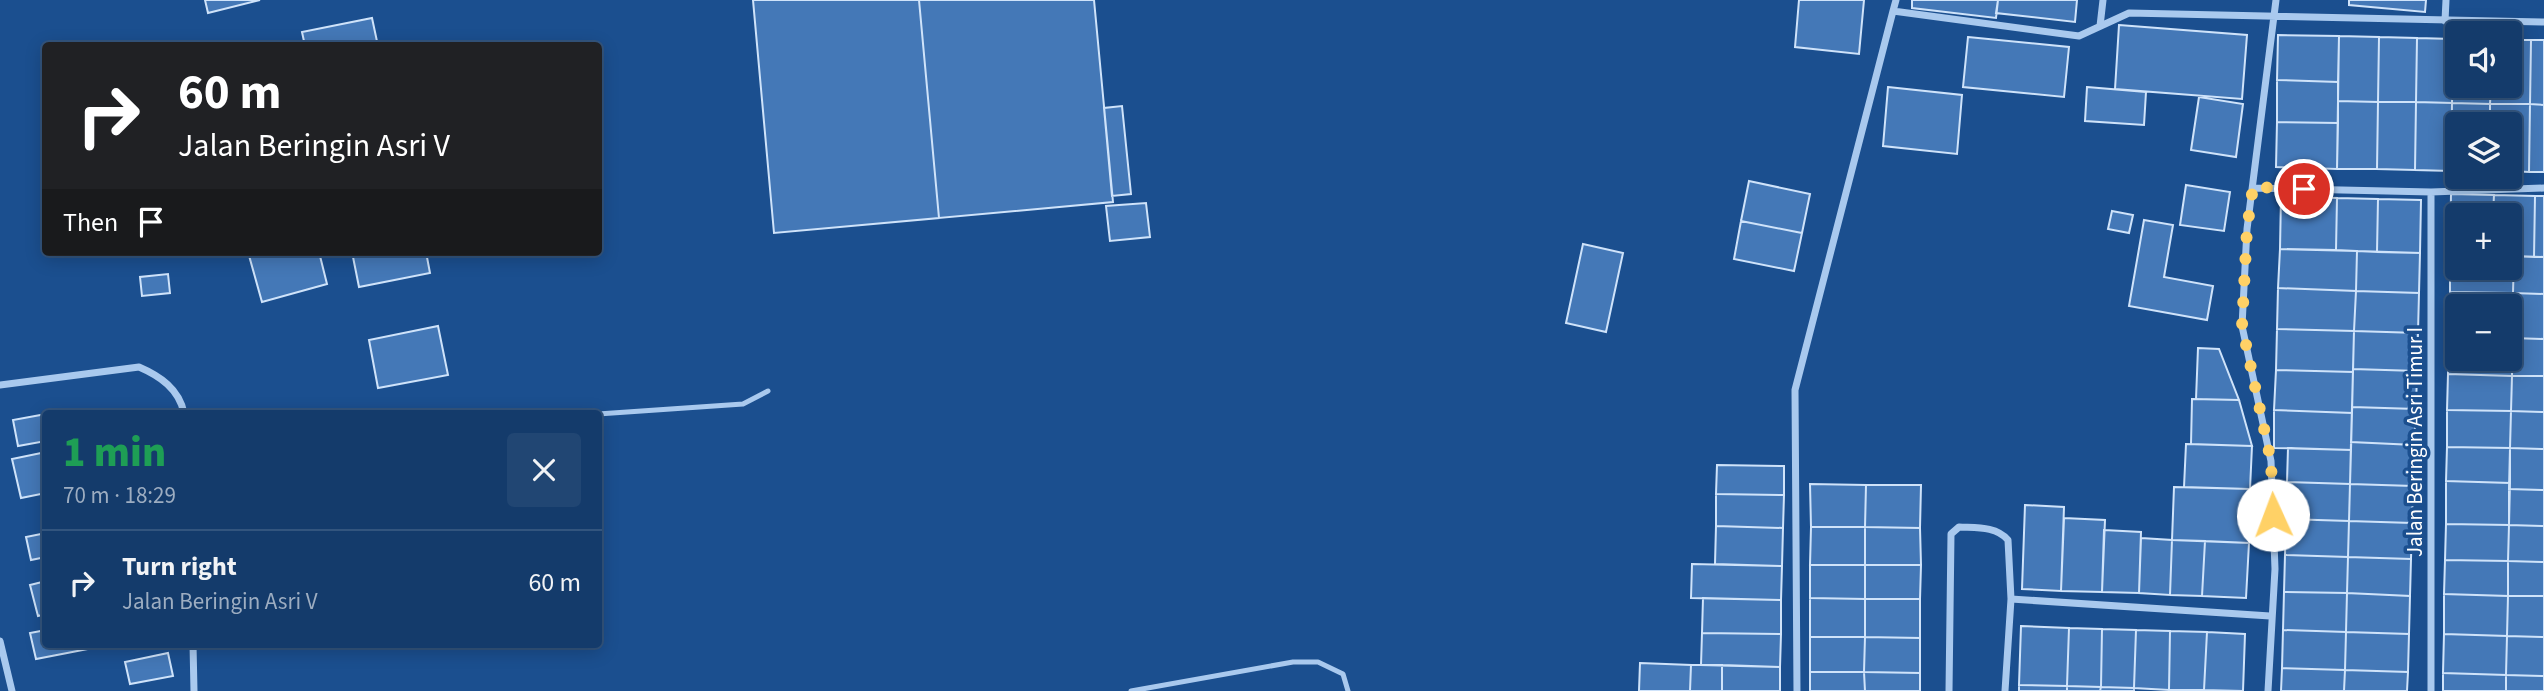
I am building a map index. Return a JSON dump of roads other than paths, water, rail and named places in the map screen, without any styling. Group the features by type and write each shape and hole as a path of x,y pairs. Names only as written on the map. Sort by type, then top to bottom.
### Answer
{"street":[{"path":"1797,691 1796,390 1896,0"},
{"path":"2099,26 2103,0"},
{"path":"2268,691 2270,616 2275,569 2271,461 2242,326 2247,229 2276,0"},
{"path":"1894,11 2079,36 2129,13 2445,21 2446,0"},
{"path":"2522,22 2544,22"},
{"path":"2253,187 2431,192 2544,188"},
{"name":"Jalan Beringin Asri Timur I","path":"2431,192 2431,691"},
{"path":"0,385 139,367 156,374 170,385 182,410"},
{"path":"1949,691 1954,530 1959,527 1991,529 2002,533 2008,540 2011,599 2005,691"},
{"path":"2011,599 2270,616"},
{"path":"0,641 12,691"},
{"path":"193,648 194,691"}],"lane":[{"path":"602,414 743,404 768,391"},
{"path":"1131,691 1293,662 1318,662 1343,674 1348,691"}]}
